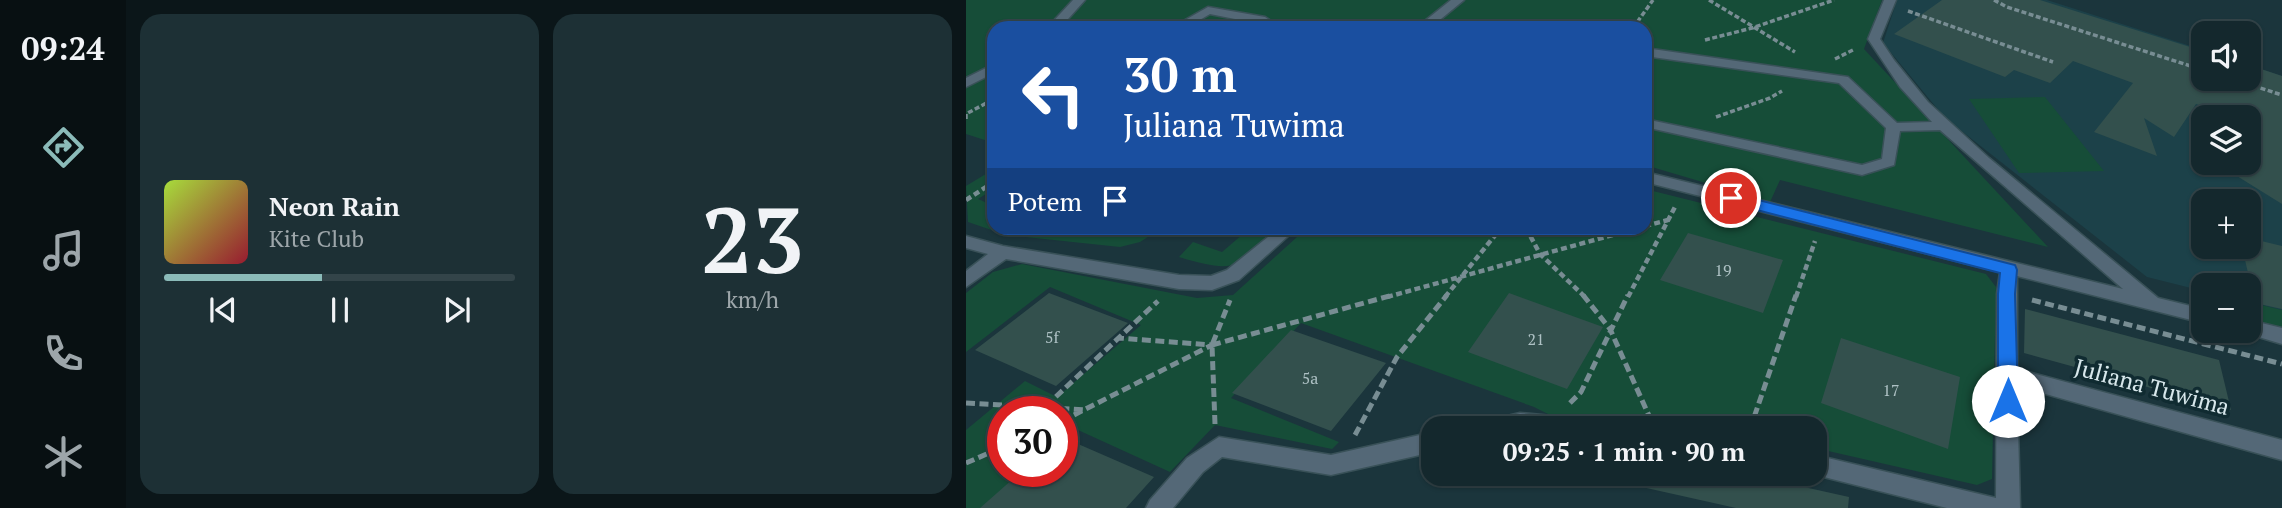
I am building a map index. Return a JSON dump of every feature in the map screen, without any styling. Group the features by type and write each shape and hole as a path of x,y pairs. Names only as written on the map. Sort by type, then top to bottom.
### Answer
{"street":[{"path":"1060,21 1079,0"},
{"path":"1431,21 1458,0"},
{"path":"1889,2 1874,39 1885,58 1944,126 1956,139 2154,305"},
{"path":"1189,21 1208,10 1265,21"},
{"path":"1652,53 1843,80 1893,127 1944,126"},
{"path":"966,83 987,72"},
{"path":"1652,125 1863,170 1889,162 1893,127"},
{"path":"1652,179 2191,313"},
{"path":"966,242 1003,252 1179,282 1213,283 1233,275 1281,235"},
{"path":"966,280 1003,252"},
{"path":"2008,508 2006,294 2009,270"},
{"path":"2261,330 2282,336"},
{"name":"Juliana Tuwima","path":"2008,375 2282,450"},
{"path":"1158,508 1195,465 1219,447 1338,464 1421,445"},
{"path":"1827,468 1993,508"}],"path":[{"path":"1638,21 1653,0"},
{"path":"1709,0 1821,67"},
{"path":"1703,41 1752,28 1834,0"},
{"path":"1994,0 2007,7 2191,66"},
{"path":"1889,2 2053,62"},
{"path":"1703,136 1707,123 1721,114 1770,98 1874,39"},
{"path":"2261,88 2282,95"},
{"path":"966,114 987,103"},
{"path":"966,200 987,186"},
{"path":"1558,416 1581,392 1610,329 1680,198"},
{"path":"1652,224 1668,220"},
{"path":"1754,416 1822,221"},
{"path":"1338,464 1397,357 1496,235"},
{"path":"1530,235 1540,254 1592,304 1610,329 1649,416"},
{"path":"1078,414 1212,345 1612,235"},
{"path":"1219,447 1215,425 1212,345 1233,295 1233,275"},
{"path":"1057,396 1179,282"},
{"path":"2006,294 2282,364"},
{"path":"1119,338 1212,345"},
{"path":"966,403 987,404"},
{"path":"1078,409 1087,410"},
{"path":"966,463 987,454"}],"shaded area":[{"path":"1897,0 2047,0 2191,46 2191,91 2261,91 2261,69 2282,76 2282,310 2261,305 2261,273 2191,273 2191,288 2147,277 1945,118 1883,43"}],"green space":[{"path":"966,0 1882,0 1864,49 2048,247 1780,180 1770,202 1652,167 1652,21 987,21 987,141 966,134"},
{"path":"2045,97 2104,171 2019,173 1969,99"},
{"path":"987,173 987,193 978,199 987,203 987,228 968,222 966,186"},
{"path":"1652,191 1986,274 1996,287 1992,479 1977,485 1827,451 1827,416 1552,416 1534,407 1301,323 1231,398 1339,442 1332,449 1215,425 1170,472 1078,430 1078,396 1058,396 1141,325 1050,287 966,352 966,293 993,272 1022,264 1197,298 1233,295 1299,235 1652,235"},
{"path":"1006,235 1151,235 1140,242 1120,247"},
{"path":"1242,235 1272,235 1236,264 1214,266 1179,257 1193,242 1222,252"},
{"path":"2261,305 2282,310 2282,328 2261,322"},
{"path":"1025,381 1055,396 1007,396"},
{"path":"987,413 987,487 1017,487 994,508 966,508 966,430"}],"building":[{"path":"1942,0 2040,0 2191,47 2191,91 2261,91 2261,69 2282,76 2282,204 2235,175 2261,175 2261,105 2191,105 2191,112 2174,137 2144,118 2157,156 2094,132 2133,83 2073,61 2050,83 2014,70 2005,77 1894,34"},
{"path":"1688,233 1783,260 1763,313 1660,280"},
{"path":"2261,241 2282,246 2282,309 2261,304 2261,273 2248,273 2245,259 2261,259"},
{"path":"1049,293 1128,323 1056,386 975,350"},
{"path":"1509,293 1603,327 1567,389 1468,352"},
{"path":"2025,309 2219,360 2231,410 2024,353"},
{"path":"1291,330 1386,363 1331,431 1232,393"},
{"path":"1841,338 1960,377 1948,449 1821,403"},
{"path":"1078,444 1154,477 1126,508 980,508 1004,487 1078,487"},
{"path":"1637,486 1799,486 1849,497 1848,508 1736,508"}],"route":[{"path":"1731,198 2009,270 2006,294 2008,401"}]}
